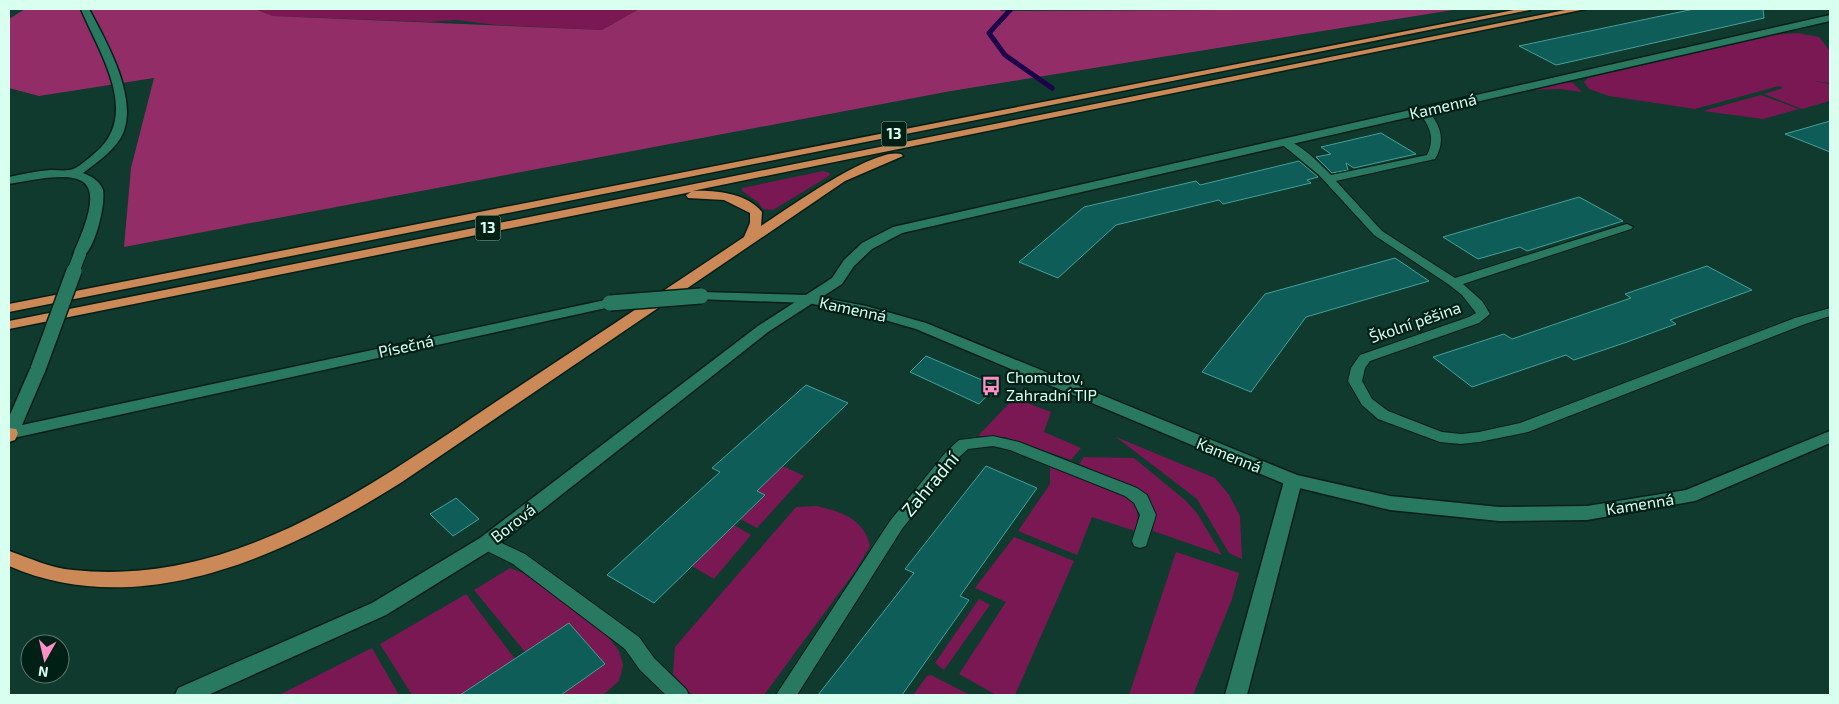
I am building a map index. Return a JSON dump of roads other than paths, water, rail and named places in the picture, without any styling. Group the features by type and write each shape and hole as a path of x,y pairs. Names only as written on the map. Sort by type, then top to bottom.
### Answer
{"highway":[{"name":"13","path":"9,308 1530,9"},
{"name":"13","path":"9,325 1582,9"},
{"path":"9,558 39,571 66,576 95,579 129,578 202,566 275,543 307,528 411,466 750,238 849,174 866,166 967,134"},
{"path":"628,200 706,194 732,198 745,203 756,212 756,223 750,238"}],"street":[{"path":"74,174 112,141 118,132 119,120 120,98 112,65 85,9"},
{"name":"Kamenná","path":"808,299 837,281 849,263 867,246 898,230 1090,188 1830,18"},
{"path":"9,180 52,174 83,175 92,181 98,196 98,204 38,369 9,434"},
{"name":"Písečná","path":"9,434 610,302 701,296 808,299"},
{"name":"Kamenná","path":"808,299 866,310 921,326 1293,481 1390,503 1499,514 1587,513 1690,496 1830,437"},
{"name":"Borová","path":"186,695 379,609 487,543 763,329 808,299"},
{"path":"1236,695 1293,481"}],"lane":[{"path":"1328,179 1431,157 1436,149 1436,128 1430,117 1422,111"},
{"name":"Školní pěšina","path":"1284,142 1302,151 1378,233 1453,283 1480,306 1482,314 1474,320 1365,358 1358,368 1355,381 1367,402 1383,415 1440,437 1461,439 1523,428 1800,321 1830,312"},
{"path":"1453,283 1627,227"},
{"name":"Zahradní","path":"786,695 896,526 951,456 964,444 992,440 1014,446 1131,492 1141,499 1148,515 1140,541"},
{"path":"487,543 519,560 632,643 647,664 679,695"}],"waterway":[{"path":"1011,9 989,33 1005,55 1052,88"}],"place":[{"name":"Chomutov, Zahradní TIP","path":"991,386"}]}
